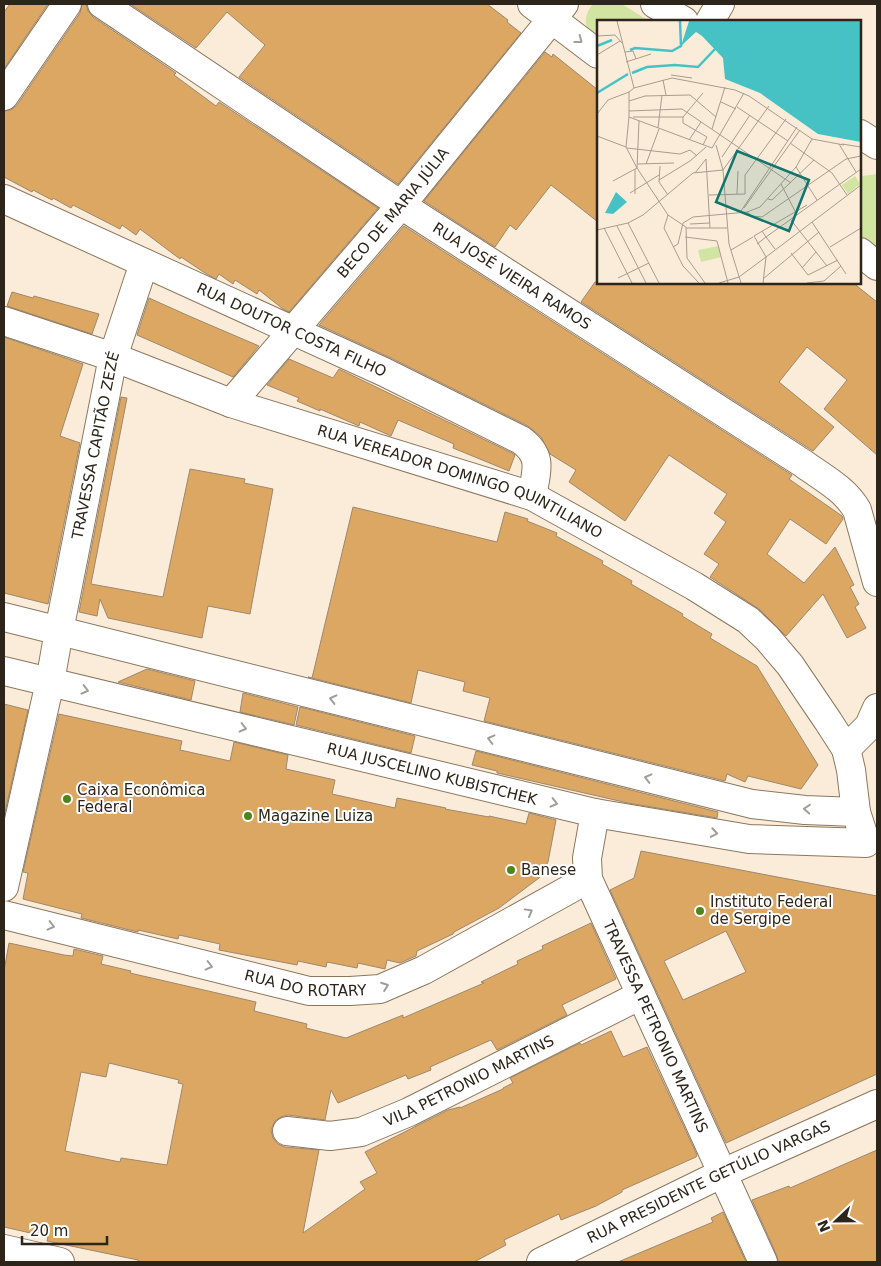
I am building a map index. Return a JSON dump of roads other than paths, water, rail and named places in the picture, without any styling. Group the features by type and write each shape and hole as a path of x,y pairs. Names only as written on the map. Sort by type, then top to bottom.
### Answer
{"street":[{"path":"4,96 67,4"},
{"name":"RUA JOSÉ VIEIRA RAMOS","path":"102,4 401,205 804,464 843,492 852,501 857,510 877,582"},
{"path":"655,4 682,20"},
{"path":"711,20 720,4"},
{"path":"549,9 597,53"},
{"name":"BECO DE MARIA JÚLIA","path":"231,403 401,205 549,9"},
{"name":"RUA DOUTOR COSTA FILHO","path":"4,199 294,330 521,440 533,451 537,460 532,496"},
{"path":"861,253 877,266"},
{"name":"TRAVESSA CAPITÃO ZEZÉ","path":"50,682 58,631 113,357 144,263"},
{"name":"RUA VEREADOR DOMINGO QUINTILIANO","path":"4,321 113,357 231,403 532,496 694,586 748,620 767,638 790,666 846,749"},
{"path":"4,617 752,804 805,810 856,812"},
{"name":"RUA JUSCELINO KUBISTCHEK","path":"4,671 595,813 749,839 872,849"},
{"path":"4,886 50,682"},
{"path":"872,849 856,812 851,770 846,749 869,726 877,708"},
{"path":"749,839 752,804"},
{"path":"588,879 588,858 595,813"},
{"name":"RUA DO ROTARY","path":"4,915 309,991 350,992 380,989 424,970 588,879"},
{"name":"TRAVESSA PETRONIO MARTINS","path":"588,879 762,1262"},
{"name":"VILA PETRONIO MARTINS","path":"287,1131 330,1136 361,1132 409,1112 641,995"},
{"name":"RUA PRESIDENTE GETÚLIO VARGAS","path":"542,1262 723,1174 877,1104"},
{"path":"4,1249 60,1262"}],"place":[{"name":"Caixa Econômica Federal","path":"67,799"},
{"name":"Magazine Luiza","path":"248,816"},
{"name":"Banese","path":"511,870"},
{"name":"Instituto Federal de Sergipe","path":"700,911"}]}
